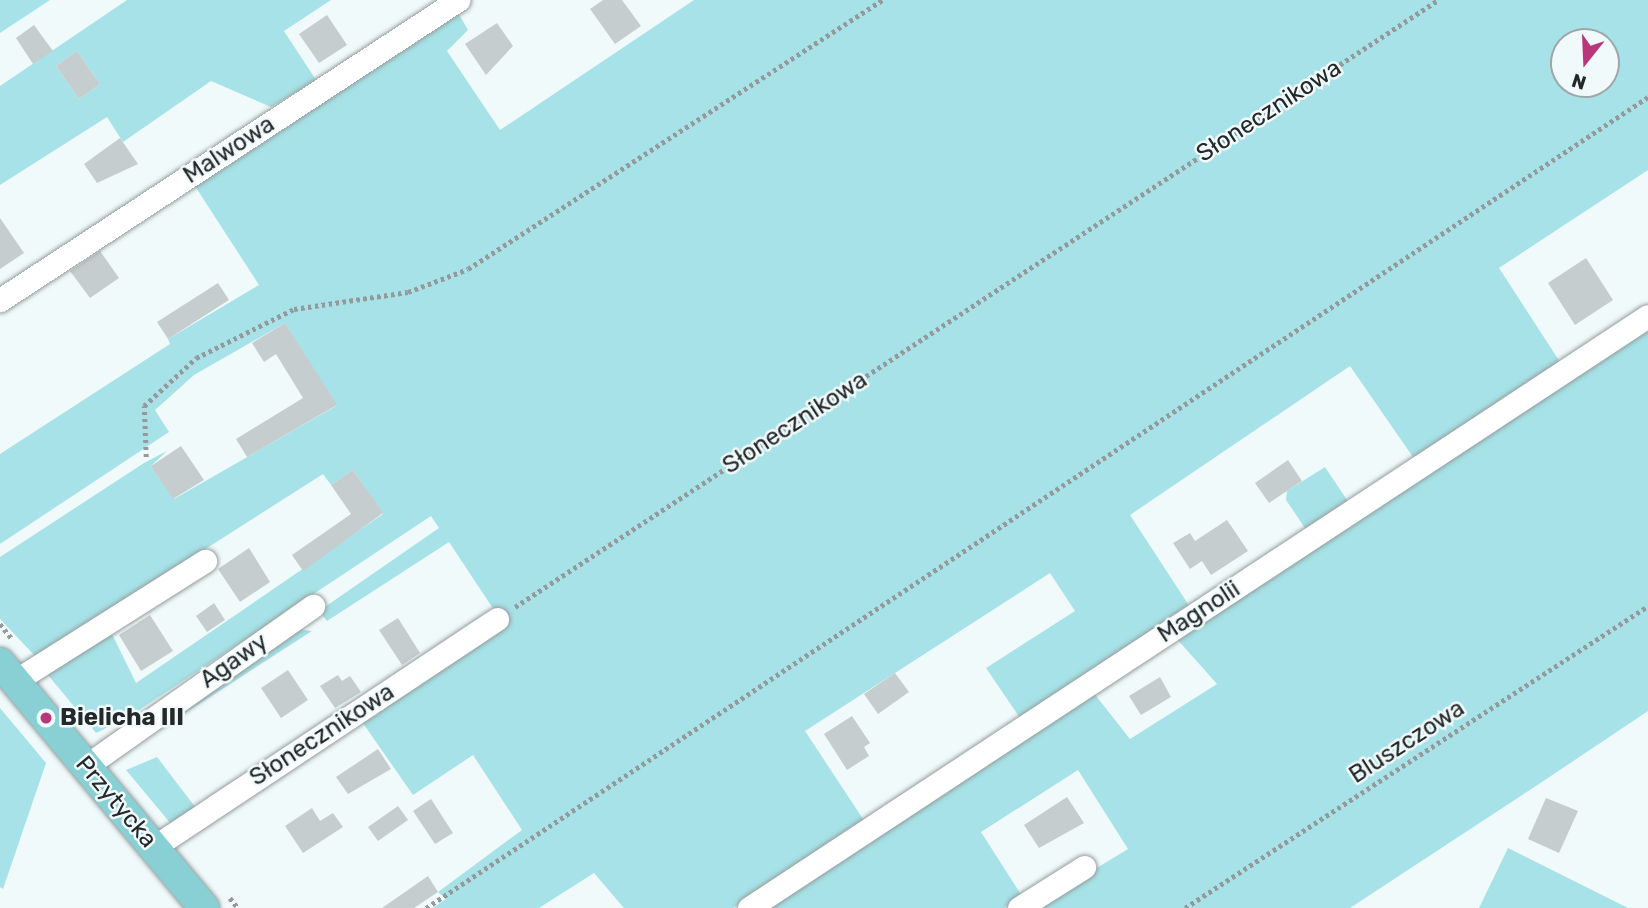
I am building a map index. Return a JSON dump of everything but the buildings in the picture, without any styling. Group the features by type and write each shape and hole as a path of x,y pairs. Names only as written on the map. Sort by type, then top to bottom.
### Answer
{"main road":[{"name":"Przytycka","path":"6,674 154,847 192,903"}],"street":[{"name":"Malwowa","path":"0,300 458,0"},
{"name":"Magnolii","path":"749,908 1648,316"},
{"path":"6,674 205,561"},
{"name":"Agawy","path":"86,766 313,606"},
{"name":"Słonecznikowa","path":"154,847 497,619"},
{"path":"1019,908 1084,867"}],"path":[{"path":"146,457 144,406 196,358 294,309 408,292 468,269 883,0"},
{"name":"Słonecznikowa","path":"497,619 1438,0"},
{"path":"426,908 1648,97"},
{"name":"Bluszczowa","path":"1185,908 1648,606"}],"shaded area":[{"path":"0,0 50,0 0,33"},
{"path":"127,0 331,0 284,31 316,80 271,107 211,81 123,142 107,117 0,185 0,86","holes":["77,51 100,84 79,99 56,66"]},
{"path":"694,0 1648,0 1648,170 1499,268 1562,365 1415,460 1350,366 1130,515 1190,607 1020,718 986,668 1075,611 1050,573 805,731 865,822 733,908 624,908 594,873 539,908 433,908 446,899 438,892 522,830 473,755 413,795 351,706 494,610 449,542 327,621 319,611 439,528 431,516 127,718 96,733 43,669 212,569 112,634 136,683 383,514 353,470 331,485 323,474 36,657 0,619 0,557 144,463 167,451 151,466 174,499 336,406 285,323 194,375 155,410 169,432 0,544 0,454 170,344 168,339 259,285 193,183 457,11 468,30 447,51 500,130"},
{"path":"1648,323 1648,711 1539,784 1350,908 1031,908 1128,849 1078,770 981,832 1022,896 1004,908 771,908 774,899 1093,692 1130,739 1217,684 1176,638"},
{"path":"1325,467 1349,503 1307,531 1286,500 1287,491"},
{"path":"297,629 312,631 131,748"},
{"path":"0,708 46,763 3,889 0,887"},
{"path":"157,757 196,808 172,825 126,770"},
{"path":"1508,848 1628,908 1479,908"}],"place":[{"name":"Bielicha III","path":"46,718"}]}
